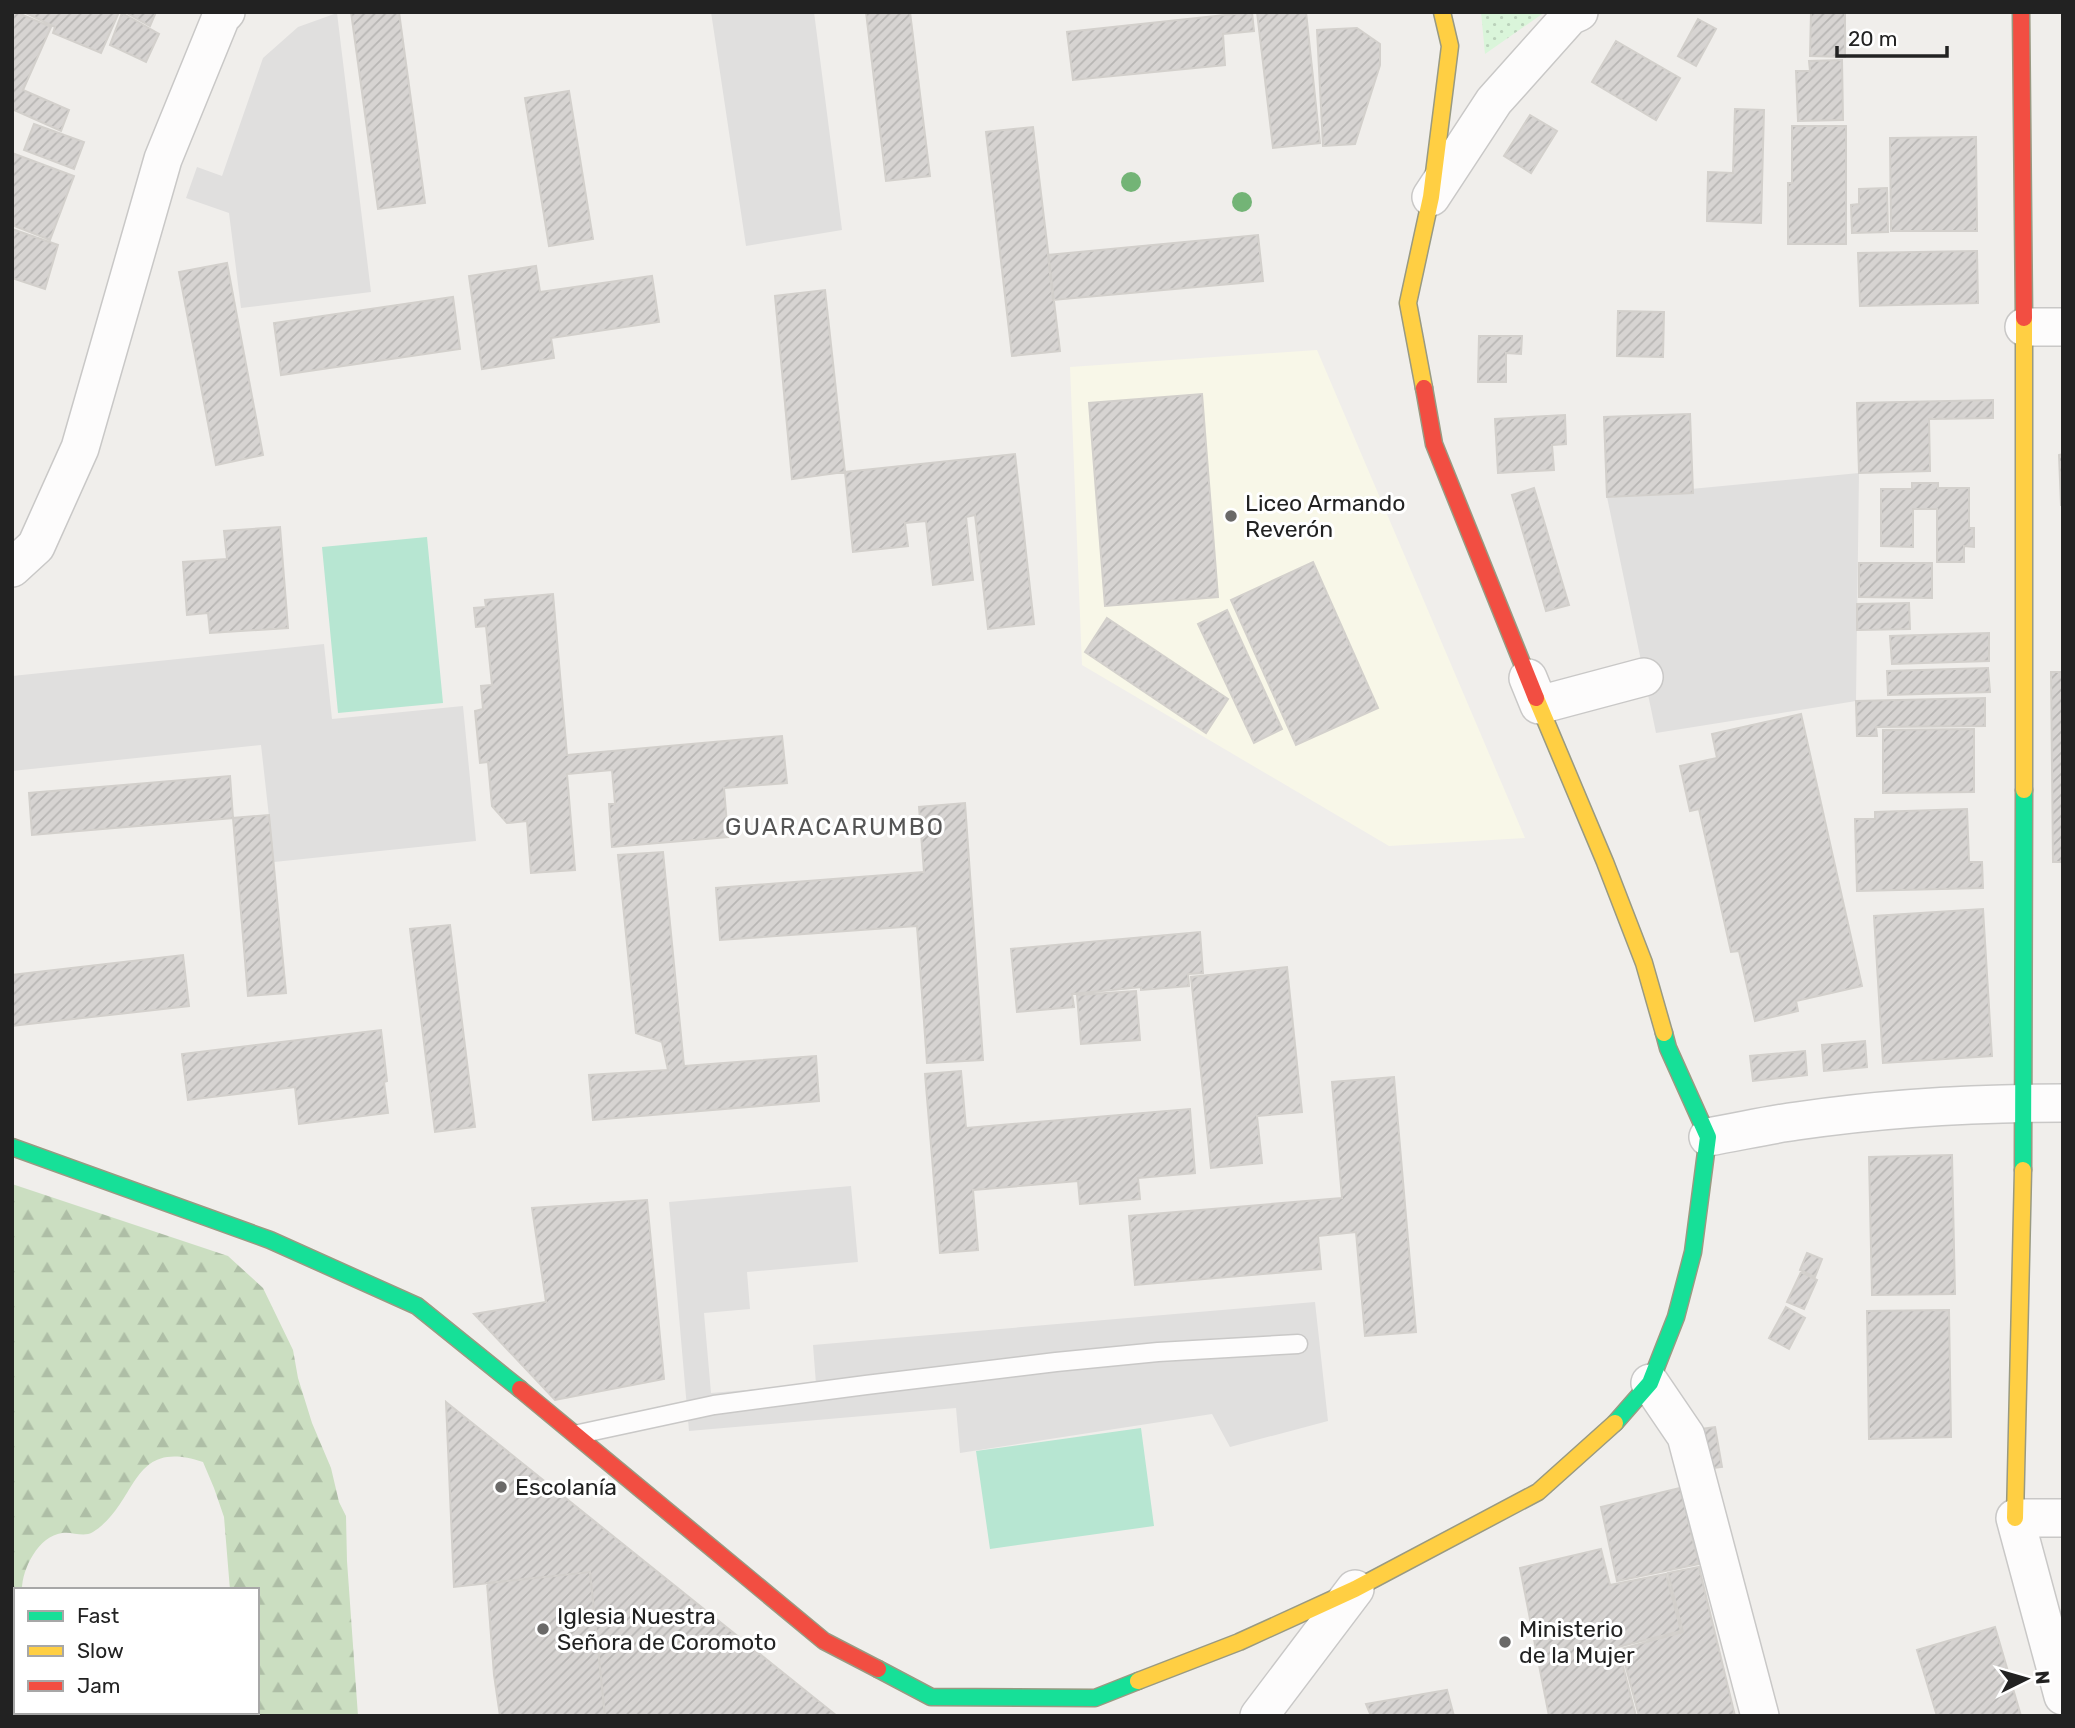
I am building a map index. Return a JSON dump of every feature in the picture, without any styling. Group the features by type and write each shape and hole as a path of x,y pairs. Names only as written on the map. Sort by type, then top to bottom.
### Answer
{"street":[{"path":"12,568 36,546 80,448 163,159 226,12"},
{"path":"12,1147 270,1240 418,1307 576,1434 824,1642 931,1697 1095,1698 1239,1642 1355,1589 1538,1492 1608,1431 1650,1383 1676,1317 1693,1252 1708,1137 1668,1048 1644,962 1605,862 1508,632 1434,444 1408,303 1431,197 1450,46 1442,12"},
{"path":"1431,197 1494,101 1570,16 1579,12"},
{"path":"2021,12 2024,327 2024,1103 2015,1518 2063,1696"},
{"path":"2024,327 2063,327"},
{"path":"1539,705 1644,677"},
{"path":"1708,1137 1796,1121 1880,1111 1970,1104 2063,1103"},
{"path":"1650,1383 1686,1436 1760,1716"},
{"path":"2015,1518 2063,1518"},
{"path":"1259,1716 1355,1589"}],"lane":[{"path":"576,1434 714,1405 866,1385 1158,1352 1298,1345"}],"shaded area":[{"path":"711,12 814,12 842,230 746,246"},
{"path":"337,13 371,292 241,308 229,213 186,198 197,167 222,176 263,58 298,27"},
{"name":"Liceo Armando Reverón","path":"1317,350 1525,838 1389,846 1082,665 1070,367"},
{"path":"1859,473 1856,701 1656,733 1607,497"},
{"path":"324,644 332,719 463,706 476,841 274,862 261,745 12,771 12,676"},
{"path":"851,1186 858,1262 747,1272 750,1309 704,1313 711,1393 816,1384 813,1345 1315,1302 1328,1421 1230,1447 1212,1414 960,1453 956,1408 689,1431 669,1202"}],"green space":[{"path":"1481,12 1545,12 1485,54"},
{"path":"427,537 443,703 338,713 322,547"},
{"path":"12,1184 228,1256 263,1288 293,1350 298,1378 312,1423 331,1468 339,1502 346,1516 358,1716 210,1716 259,1714 259,1588 230,1588 224,1517 214,1488 203,1462 179,1457 161,1458 148,1466 137,1477 108,1520 93,1532 54,1535 33,1554 25,1572 22,1588 14,1588 14,1714 31,1716 12,1716"},
{"path":"1141,1428 1154,1526 990,1549 976,1451"}],"building":[{"path":"12,12 51,27 23,90 69,110 61,131 12,109"},
{"path":"24,12 119,12 101,53 53,33 55,27"},
{"path":"125,12 156,12 150,26"},
{"path":"351,12 399,12 425,203 378,209"},
{"path":"866,12 910,12 930,176 886,181"},
{"path":"1252,12 1254,31 1223,34 1225,65 1073,80 1067,32"},
{"path":"1257,12 1306,12 1320,143 1273,148"},
{"path":"1811,12 1845,12 1845,57 1810,56"},
{"path":"122,13 159,34 146,62 110,45"},
{"path":"1698,19 1716,29 1696,66 1678,56"},
{"path":"1357,28 1380,44 1380,65 1355,144 1323,146 1317,30"},
{"path":"1616,41 1680,78 1656,120 1592,82"},
{"path":"1842,60 1843,120 1798,121 1796,71 1810,71 1809,61"},
{"path":"569,91 593,239 549,246 525,98"},
{"path":"1735,109 1764,110 1761,223 1707,221 1708,172 1733,173"},
{"path":"1530,115 1557,131 1531,173 1504,156"},
{"path":"34,124 84,142 74,169 24,150"},
{"path":"1792,126 1846,126 1846,244 1788,244"},
{"path":"1033,127 1060,351 1012,356 986,132"},
{"path":"1976,137 1977,231 1891,231 1890,138"},
{"path":"12,153 74,176 50,240 12,225"},
{"path":"1887,188 1888,232 1852,233 1851,205 1859,204 1859,189"},
{"path":"12,229 58,245 45,289 12,278"},
{"path":"1258,235 1263,281 1053,300 1048,255"},
{"path":"1977,251 1978,303 1860,306 1858,253"},
{"path":"227,263 263,455 216,465 179,272"},
{"path":"536,266 540,292 652,276 659,322 551,338 554,358 482,369 469,276"},
{"path":"825,290 845,472 792,479 775,296"},
{"path":"453,297 460,349 281,375 274,323"},
{"path":"1618,311 1664,312 1663,357 1617,356"},
{"path":"1479,336 1522,336 1521,354 1506,353 1506,382 1478,382"},
{"path":"1202,394 1218,597 1105,606 1089,403"},
{"path":"1993,400 1993,418 1929,419 1930,471 1859,473 1857,403"},
{"path":"1690,414 1693,493 1607,497 1604,417"},
{"path":"1565,415 1566,444 1552,445 1554,470 1498,473 1495,419"},
{"path":"1015,454 1034,624 988,629 975,515 966,517 973,580 933,585 926,521 905,523 908,546 853,552 845,472"},
{"path":"2063,454 2063,505 2061,505 2059,455"},
{"path":"1912,483 1938,483 1938,488 1969,488 1969,528 1974,528 1974,547 1964,546 1964,562 1937,562 1937,509 1913,509 1913,547 1881,546 1881,489 1912,489"},
{"path":"1534,488 1569,605 1546,611 1512,495"},
{"path":"280,527 288,628 210,633 208,613 187,615 183,562 227,559 224,531"},
{"path":"1313,562 1378,708 1296,745 1231,600"},
{"path":"1859,563 1932,563 1932,598 1859,597"},
{"path":"553,594 567,755 782,736 787,783 724,788 728,837 612,847 609,804 615,804 612,770 567,774 575,870 531,873 527,821 507,823 492,806 488,762 480,763 475,711 483,709 481,686 492,685 486,626 476,627 474,608 486,607 485,600"},
{"path":"1909,603 1910,629 1857,630 1857,604"},
{"path":"1227,610 1282,729 1254,743 1198,624"},
{"path":"1107,618 1228,699 1206,733 1085,652"},
{"path":"1989,633 1989,661 1892,664 1890,636"},
{"path":"1988,668 1990,692 1888,695 1887,671"},
{"path":"2051,672 2063,672 2063,862 2053,862"},
{"path":"1985,698 1985,726 1876,727 1877,736 1857,736 1856,701"},
{"path":"1801,714 1862,986 1796,1001 1798,1011 1755,1021 1739,951 1731,952 1699,809 1690,811 1680,766 1717,758 1712,734"},
{"path":"1974,729 1974,792 1883,793 1883,730"},
{"path":"230,776 233,818 32,835 29,793"},
{"path":"965,803 983,1060 927,1063 917,926 720,940 716,888 924,872 919,807"},
{"path":"1967,809 1969,862 1982,862 1983,888 1857,891 1855,819 1875,819 1875,812"},
{"path":"269,815 286,993 248,996 233,818"},
{"path":"663,852 684,1066 816,1056 819,1101 593,1120 589,1075 668,1070 662,1042 636,1033 618,855"},
{"path":"1983,909 1992,1056 1883,1063 1874,916"},
{"path":"450,925 475,1127 435,1132 410,929"},
{"path":"1200,932 1203,973 1188,974 1189,986 1141,990 1141,987 1072,994 1074,1007 1017,1012 1011,949"},
{"path":"183,955 189,1006 12,1026 12,975"},
{"path":"1287,967 1302,1112 1257,1116 1262,1163 1211,1168 1191,977"},
{"path":"1136,991 1140,1040 1081,1044 1077,995"},
{"path":"381,1030 388,1113 299,1124 295,1087 188,1100 182,1054"},
{"path":"1865,1041 1867,1067 1824,1071 1822,1045"},
{"path":"1805,1051 1807,1075 1753,1081 1750,1056"},
{"path":"961,1071 966,1128 1190,1109 1195,1173 1138,1178 1140,1199 1080,1204 1078,1181 973,1190 978,1250 940,1253 925,1074"},
{"path":"1394,1077 1416,1332 1365,1336 1356,1232 1318,1236 1321,1269 1135,1285 1129,1216 1342,1198 1332,1082"},
{"path":"1952,1155 1955,1294 1872,1295 1869,1157"},
{"path":"647,1200 664,1379 555,1400 474,1314 546,1302 532,1208"},
{"path":"1807,1253 1822,1259 1815,1277 1800,1270"},
{"path":"1801,1272 1817,1280 1804,1309 1787,1302"},
{"path":"1786,1307 1805,1318 1789,1349 1769,1338"},
{"path":"1949,1310 1951,1437 1869,1439 1867,1311"},
{"name":"Escolanía","path":"446,1402 837,1716 605,1716 590,1572 454,1587"},
{"path":"1715,1427 1722,1467 1698,1470 1692,1430"},
{"path":"1680,1488 1699,1564 1617,1581 1601,1507"},
{"path":"1601,1549 1610,1585 1666,1574 1681,1631 1618,1647 1636,1716 1549,1716 1520,1568"},
{"path":"1699,1567 1735,1716 1639,1716 1621,1649 1683,1632 1668,1573"},
{"name":"Iglesia Nuestra Señora de Coromoto","path":"590,1572 605,1716 500,1716 487,1583"},
{"path":"1995,1627 2021,1716 1937,1716 1917,1650"},
{"path":"1447,1690 1454,1716 1371,1716 1366,1704"}],"traffic: fast":[{"path":"2023,1170 2024,790"},
{"path":"1615,1423 1650,1383 1676,1317 1693,1252 1708,1137 1668,1048 1664,1033"},
{"path":"12,1147 270,1240 417,1306 520,1389"},
{"path":"878,1669 931,1697 1095,1698 1138,1681"}],"traffic: slow":[{"path":"1424,388 1408,303 1431,197 1450,46 1442,12"},
{"path":"2024,318 2024,790"},
{"path":"1536,698 1644,963 1664,1033"},
{"path":"2015,1518 2023,1170"},
{"path":"1138,1681 1239,1642 1355,1589 1538,1492 1615,1423"}],"traffic: jam":[{"path":"2021,12 2024,318"},
{"path":"1424,388 1434,444 1536,698"},
{"path":"520,1389 824,1641 878,1669"}],"place":[{"name":"Liceo Armando Reverón","path":"1231,516"},
{"name":"Escolanía","path":"501,1487"},
{"name":"Iglesia Nuestra Señora de Coromoto","path":"543,1629"},
{"name":"Ministerio de la Mujer","path":"1505,1642"}],"district":[{"name":"GUARACARUMBO","path":"835,827"}]}
